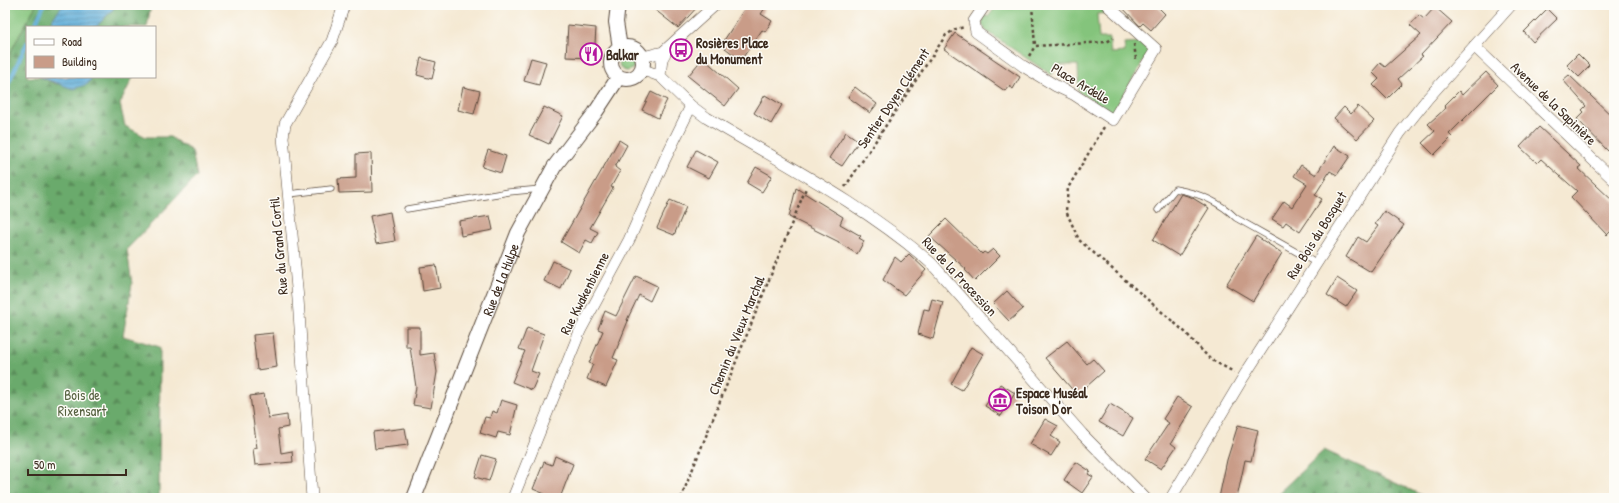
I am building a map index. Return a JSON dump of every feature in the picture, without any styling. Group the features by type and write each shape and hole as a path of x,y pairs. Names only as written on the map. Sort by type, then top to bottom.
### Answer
{"street":[{"name":"Rue du Grand Cortil","path":"312,498 298,299 283,137 285,124 332,41 344,5"},
{"path":"618,5 616,22 620,48"},
{"path":"642,63 633,47 626,46 620,48 610,59 613,73 618,78 631,79 638,73 642,63 663,52 715,5"},
{"path":"974,26 974,21 985,5"},
{"name":"Place Ardelle","path":"974,26 976,32 1023,66 1056,86 1073,94 1113,120 1156,49 1107,5"},
{"name":"Rue Bois du Bosquet","path":"1170,498 1244,376 1400,133 1428,98 1511,5"},
{"name":"Avenue de la Sapinière","path":"1474,46 1614,180"},
{"path":"660,76 662,59 668,48"},
{"name":"Rue de la Procession","path":"642,63 660,76 691,106 890,228 932,264 1082,434 1145,498"},
{"name":"Rue de La Hulpe","path":"414,498 518,233 554,168 595,113 618,78"},
{"name":"Rue Kwakenbienne","path":"513,498 580,331 629,240 664,159 691,106"}],"lane":[{"path":"407,209 509,192 541,189"},
{"path":"1158,210 1175,189 1196,193 1227,210 1236,218 1316,263"},
{"path":"289,194 331,190"}],"path":[{"path":"1054,5 1032,6 1035,46 1107,42 1113,38"},
{"name":"Sentier Doyen Clément","path":"840,196 946,35 956,29 974,26"},
{"path":"1110,118 1068,188 1066,211 1078,240 1184,332 1210,359 1244,376"},
{"name":"Chemin du Vieux Marchal","path":"681,498 809,178"}],"green space":[{"path":"5,5 36,5 11,51 5,88"},
{"name":"Bois de Rixensart","path":"36,5 63,5 53,18 50,26 26,26 26,78 42,78 56,84 88,84 91,78 133,78 120,104 125,126 146,137 170,137 192,151 197,176 127,249 132,284 123,336 160,347 159,498 5,498 5,81 11,51"},
{"path":"117,5 151,5 147,26 97,26"},
{"path":"997,5 1101,5 1108,11 1107,13 1097,14 1099,38 1109,38 1111,53 1125,52 1124,43 1143,42 1150,50 1112,114 1079,92 1078,65 1054,65 1053,74 1050,74 986,31 982,25 984,15 988,17"},
{"path":"627,55 633,57 635,63 633,69 627,71 621,69 619,63 621,57"},
{"path":"1324,450 1428,498 1273,498"}],"water":[{"path":"63,5 117,5 97,26 50,26 53,18"},
{"path":"43,78 91,78 88,84 73,89"}],"building":[{"path":"649,5 699,5 678,28"},
{"path":"747,5 767,5 761,14 772,21 765,32 762,30 741,60 721,45"},
{"path":"1120,5 1156,5 1165,14 1151,30 1143,23 1140,26"},
{"path":"1435,7 1452,22 1421,55 1423,56 1398,79 1402,84 1387,99 1373,85 1379,79 1372,72 1380,63 1385,67 1421,35 1410,25 1419,15 1424,19"},
{"path":"1547,9 1557,19 1533,42 1524,32"},
{"path":"568,25 596,28 594,58 566,57"},
{"path":"955,33 1020,77 1013,89 1009,86 1005,91 944,49"},
{"path":"1578,54 1590,66 1579,77 1567,65"},
{"path":"421,58 436,62 432,79 417,75"},
{"path":"531,58 546,62 539,85 524,81"},
{"path":"703,58 738,89 725,106 688,76"},
{"path":"1486,72 1498,85 1449,134 1452,137 1434,155 1422,143 1435,131 1428,124 1446,108 1444,106 1459,91 1462,95"},
{"path":"1569,75 1614,118 1614,145 1608,151 1577,119 1584,112 1582,110 1586,106 1563,80"},
{"path":"463,87 480,91 474,114 458,110"},
{"path":"855,87 877,104 870,113 848,97"},
{"path":"651,92 667,100 658,118 642,110"},
{"path":"765,95 782,105 771,124 754,113"},
{"path":"1358,106 1374,121 1357,139 1334,118 1344,107 1351,114"},
{"path":"544,107 563,116 549,144 529,135"},
{"path":"1539,127 1581,166 1578,168 1614,202 1614,228 1607,235 1571,197 1577,191 1541,159 1537,163 1520,147"},
{"path":"846,132 859,141 842,166 829,158"},
{"path":"619,140 627,145 615,167 620,171 611,187 613,188 590,228 598,232 592,243 586,240 579,253 561,242"},
{"path":"1334,146 1350,156 1337,175 1330,171 1315,195 1322,199 1300,232 1286,222 1283,226 1272,219 1284,201 1292,207 1307,184 1294,176 1301,165 1316,175"},
{"path":"488,150 506,156 501,173 482,167"},
{"path":"696,150 718,162 709,178 687,167"},
{"path":"371,153 372,192 339,193 338,179 356,178 356,154"},
{"path":"756,167 772,176 762,192 747,183"},
{"path":"796,188 843,217 840,224 861,236 859,238 864,241 857,254 839,242 789,217"},
{"path":"1181,194 1191,197 1209,208 1179,256 1153,240"},
{"path":"670,200 686,207 674,235 657,228"},
{"path":"1384,211 1404,225 1371,272 1346,257 1358,237 1366,242 1378,226 1375,224"},
{"path":"390,212 395,241 376,244 370,216"},
{"path":"490,216 493,230 461,236 459,221"},
{"path":"946,219 982,254 984,252 987,254 993,249 1000,256 975,281 965,270 966,269 929,236"},
{"path":"1256,236 1282,253 1253,301 1226,285"},
{"path":"909,254 926,270 904,295 883,280 895,257 901,262"},
{"path":"553,261 570,269 561,289 544,281"},
{"path":"436,265 440,288 423,291 420,267"},
{"path":"636,276 657,286 650,301 639,295 627,320 628,321 613,358 618,360 606,387 587,379 593,364 589,363 603,331 598,329 605,311 616,316"},
{"path":"1337,278 1357,291 1346,307 1327,295"},
{"path":"1007,291 1023,309 1009,321 993,304"},
{"path":"932,299 943,302 933,339 918,334 924,309 929,310"},
{"path":"406,327 420,327 420,355 434,353 437,372 431,408 413,405 416,387 410,347 406,347"},
{"path":"527,328 544,334 531,371 539,374 532,390 512,382 525,351 519,349"},
{"path":"273,333 277,367 257,370 253,335"},
{"path":"1067,341 1087,364 1093,359 1104,371 1077,395 1045,358"},
{"path":"971,347 983,354 962,390 951,384"},
{"name":"Espace Muséal Toison D'or","path":"1000,384 1015,393 1001,416 985,406"},
{"path":"264,394 268,418 287,415 288,427 278,429 281,453 292,451 293,462 255,465 253,449 257,448 250,396"},
{"path":"1177,397 1193,407 1171,443 1176,447 1161,469 1145,459 1169,423 1163,419"},
{"path":"501,400 517,405 510,435 498,432 496,438 480,433 485,417 490,418 492,411 497,413"},
{"path":"1110,404 1133,418 1123,436 1099,422"},
{"path":"1045,419 1058,426 1051,436 1060,442 1051,456 1030,444"},
{"path":"1238,425 1258,430 1251,461 1245,460 1237,498 1219,498 1227,460"},
{"path":"405,428 408,445 375,449 373,432"},
{"path":"482,455 496,459 489,481 475,477"},
{"path":"555,456 573,464 560,498 543,498 545,494 533,489 544,462 552,465"},
{"path":"1076,462 1090,471 1088,474 1093,477 1082,493 1064,480"}],"waterway":[{"path":"34,26 44,5"},
{"path":"5,139 8,84 26,45"}],"place":[{"name":"Rosières Place du Monument","path":"681,50"},
{"name":"Balkar","path":"591,54"},
{"name":"Espace Muséal Toison D'or","path":"1000,400"}]}
